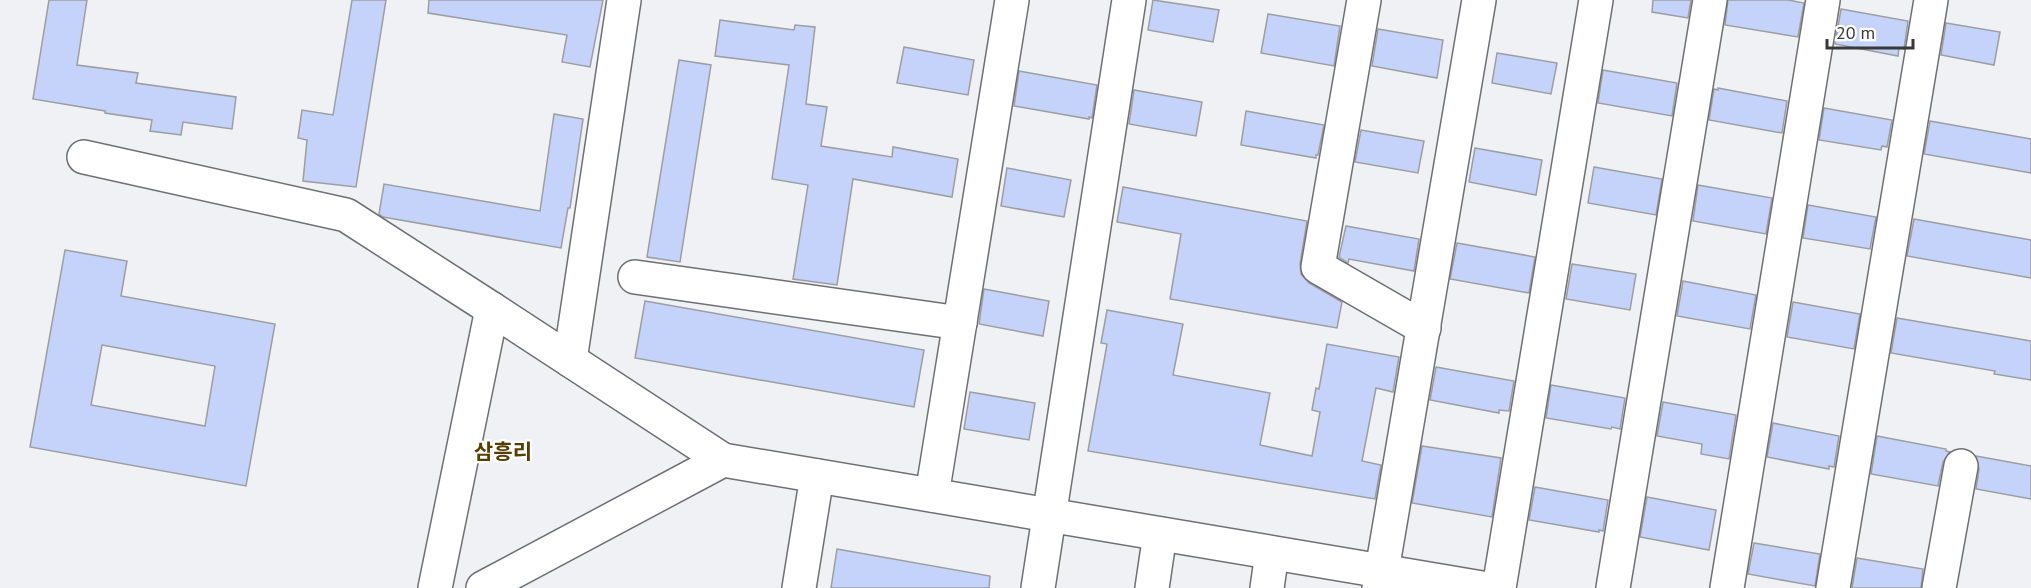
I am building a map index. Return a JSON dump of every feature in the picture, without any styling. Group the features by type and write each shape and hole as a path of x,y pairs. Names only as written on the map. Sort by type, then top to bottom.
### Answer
{"street":[{"path":"570,360 624,0"},
{"path":"932,495 1012,0"},
{"path":"1038,588 1129,0"},
{"path":"1364,0 1318,267 1424,328"},
{"path":"1381,580 1479,0"},
{"path":"1499,588 1596,0"},
{"path":"1613,588 1710,0"},
{"path":"1727,588 1823,0"},
{"path":"1833,588 1931,0"},
{"path":"84,157 346,215 723,460 1272,553 1381,580 1482,588"},
{"path":"635,277 960,323"},
{"path":"435,588 492,309"},
{"path":"483,588 723,460"},
{"path":"1939,588 1961,466"},
{"path":"799,588 817,476"},
{"path":"1152,588 1160,534"},
{"path":"1267,588 1272,553"}],"building":[{"path":"49,0 87,0 77,65 138,73 136,83 236,97 232,129 183,122 181,135 150,131 152,120 33,99"},
{"path":"352,0 386,0 356,187 303,181 307,140 298,138 302,110 333,115"},
{"path":"429,0 603,0 590,67 562,62 567,35 428,13"},
{"path":"1153,0 1219,10 1213,42 1148,30"},
{"path":"1653,0 1691,0 1688,18 1652,12"},
{"path":"1728,0 1788,0 1804,3 1798,37 1725,25"},
{"path":"1841,9 1908,21 1904,49 1899,48 1898,56 1835,44"},
{"path":"1268,14 1340,26 1334,66 1261,53"},
{"path":"720,20 794,30 795,25 815,27 806,104 827,107 821,146 892,157 893,147 958,159 952,197 853,179 837,285 793,279 808,185 772,179 789,65 715,56"},
{"path":"1946,23 2000,32 1994,65 1941,55"},
{"path":"1378,29 1443,40 1437,78 1372,66"},
{"path":"904,47 974,60 968,95 897,83"},
{"path":"1497,53 1557,63 1551,94 1492,83"},
{"path":"679,60 711,65 680,262 647,257"},
{"path":"1603,70 1677,83 1672,116 1598,103"},
{"path":"1019,71 1097,85 1092,118 1014,106"},
{"path":"1718,88 1787,101 1782,133 1709,120 1714,89 1718,90"},
{"path":"1134,90 1202,102 1196,136 1129,124"},
{"path":"1824,108 1892,120 1887,147 1882,146 1881,150 1819,140"},
{"path":"1246,111 1324,125 1318,155 1316,158 1241,145"},
{"path":"554,114 583,119 570,208 568,208 561,248 383,217 379,214 384,184 540,211"},
{"path":"1930,121 2031,139 2031,173 1924,154"},
{"path":"1361,130 1424,141 1418,173 1355,162"},
{"path":"1475,148 1542,160 1536,195 1469,182"},
{"path":"1594,167 1662,179 1656,215 1588,203"},
{"path":"1007,168 1071,180 1064,217 1001,206"},
{"path":"1698,185 1772,198 1766,234 1693,221"},
{"path":"1123,187 1307,221 1300,264 1301,274 1309,283 1342,302 1337,328 1170,299 1181,234 1117,222"},
{"path":"1808,205 1876,217 1870,249 1803,238"},
{"path":"1914,219 2031,240 2031,278 1907,256"},
{"path":"1346,226 1419,239 1414,271 1349,259 1348,263 1339,257"},
{"path":"1457,243 1535,257 1529,293 1450,279"},
{"path":"65,250 127,261 121,296 275,324 246,486 30,447","holes":["102,345 215,366 205,426 91,405"]},
{"path":"1572,264 1636,274 1630,310 1566,299"},
{"path":"1683,281 1756,295 1750,329 1677,316"},
{"path":"984,289 1049,301 1043,336 979,324"},
{"path":"645,301 924,350 914,407 635,358"},
{"path":"1793,302 1860,314 1854,349 1787,337"},
{"path":"1107,310 1183,324 1173,375 1270,393 1260,445 1312,456 1320,412 1312,410 1316,388 1319,389 1327,344 1399,357 1393,392 1376,388 1362,461 1381,465 1375,499 1088,451 1107,344 1101,343"},
{"path":"1897,318 2031,341 2031,380 1994,374 1995,371 1891,353"},
{"path":"1436,367 1514,381 1509,411 1499,410 1499,413 1430,400"},
{"path":"1551,385 1625,398 1620,429 1546,418"},
{"path":"970,392 1035,403 1029,440 964,429"},
{"path":"1663,402 1736,415 1729,459 1701,454 1702,444 1657,436"},
{"path":"1773,423 1839,436 1834,467 1829,466 1829,469 1767,457"},
{"path":"1877,436 1946,449 1950,452 1943,462 1938,486 1871,474"},
{"path":"1422,446 1501,458 1492,517 1412,503"},
{"path":"1976,456 2031,466 2031,499 1976,489 1979,469"},
{"path":"1535,487 1608,500 1603,531 1529,520"},
{"path":"1647,497 1716,510 1709,550 1640,537"},
{"path":"1754,543 1820,554 1815,586 1748,574"},
{"path":"837,549 990,576 989,588 831,588"},
{"path":"1857,558 1923,569 1921,588 1852,588"}],"district":[{"name":"삼흥리","path":"503,451"}]}
